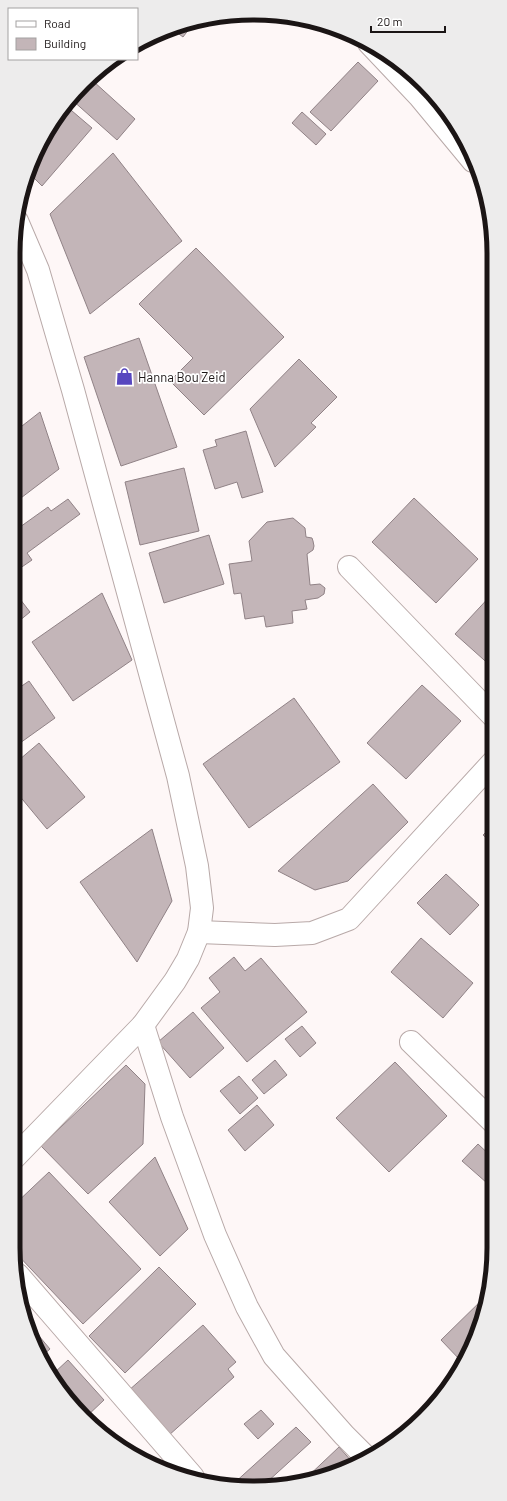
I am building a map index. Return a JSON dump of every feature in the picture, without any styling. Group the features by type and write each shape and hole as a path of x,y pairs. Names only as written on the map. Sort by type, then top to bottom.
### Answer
{"street":[{"path":"386,61 420,97 461,147"},
{"path":"20,1152 143,1025 175,981 188,959 199,932 202,908 197,866 178,776 73,390 38,270 21,230"},
{"path":"349,567 487,710"},
{"path":"199,932 276,935 312,933 349,919 487,769"},
{"path":"143,1025 172,1117 215,1235 247,1307 274,1356 344,1435 363,1454"},
{"path":"411,1042 487,1116"},
{"path":"22,1280 188,1472"}],"building":[{"path":"189,29 183,37 177,32"},
{"path":"358,62 378,81 331,131 310,112"},
{"path":"95,82 135,119 117,140 75,103"},
{"path":"70,109 92,128 42,186 33,177 51,137"},
{"path":"302,112 326,134 316,145 292,123"},
{"path":"113,153 182,241 90,314 50,214"},
{"path":"196,248 284,337 204,415 170,381 193,358 139,304"},
{"path":"139,338 177,447 121,466 84,357"},
{"path":"299,359 337,397 311,423 316,427 275,467 250,409"},
{"path":"40,412 59,469 20,499 20,428"},
{"path":"246,431 263,492 242,498 237,482 215,489 203,450 217,446 215,440"},
{"path":"184,468 199,531 140,545 125,482"},
{"path":"414,498 478,559 436,603 372,542"},
{"path":"68,499 80,514 27,553 32,560 20,568 20,527 48,507 51,511"},
{"path":"293,518 305,528 306,537 312,538 314,546 313,550 307,554 310,585 320,584 325,588 324,594 318,598 305,600 307,609 292,611 293,623 266,627 264,616 245,619 241,593 234,594 229,564 252,561 249,541 267,522"},
{"path":"209,535 224,584 164,603 149,553"},
{"path":"102,593 132,660 73,701 32,642"},
{"path":"20,599 30,612 20,620"},
{"path":"487,599 487,663 455,634"},
{"path":"29,681 55,718 20,743 20,687"},
{"path":"422,685 461,721 406,779 367,743"},
{"path":"294,698 340,762 249,828 203,764"},
{"path":"39,743 85,797 47,829 20,796 20,759"},
{"path":"373,784 408,822 348,881 315,890 278,871"},
{"path":"152,829 172,901 137,962 80,882"},
{"path":"487,831 487,839 483,835"},
{"path":"446,874 479,905 450,935 417,903"},
{"path":"421,938 473,983 443,1018 391,972"},
{"path":"234,957 245,971 261,958 307,1012 247,1062 201,1008 220,992 209,978"},
{"path":"193,1012 224,1048 190,1078 158,1042"},
{"path":"302,1026 316,1043 300,1057 285,1039"},
{"path":"275,1060 287,1075 264,1094 252,1080"},
{"path":"395,1062 447,1116 389,1172 336,1118"},
{"path":"126,1065 145,1084 143,1144 88,1194 41,1146"},
{"path":"239,1076 258,1098 240,1114 220,1091"},
{"path":"257,1105 274,1125 245,1151 228,1130"},
{"path":"478,1144 487,1152 487,1183 462,1161"},
{"path":"155,1157 188,1229 160,1256 109,1202"},
{"path":"49,1172 141,1269 83,1324 20,1257 20,1199"},
{"path":"159,1267 196,1304 125,1373 89,1336"},
{"path":"481,1301 475,1323 459,1359 441,1340"},
{"path":"203,1325 236,1362 228,1369 234,1377 168,1436 128,1391"},
{"path":"36,1333 50,1349 45,1353"},
{"path":"68,1360 104,1400 89,1414 68,1390 56,1372"},
{"path":"261,1410 274,1424 258,1439 244,1424"},
{"path":"296,1427 311,1442 268,1481 237,1481"},
{"path":"339,1447 350,1460 329,1469 310,1474"},
{"path":"173,1460 183,1470 178,1469 168,1465"}],"place":[{"name":"Hanna Bou Zeid","path":"125,377"}]}
